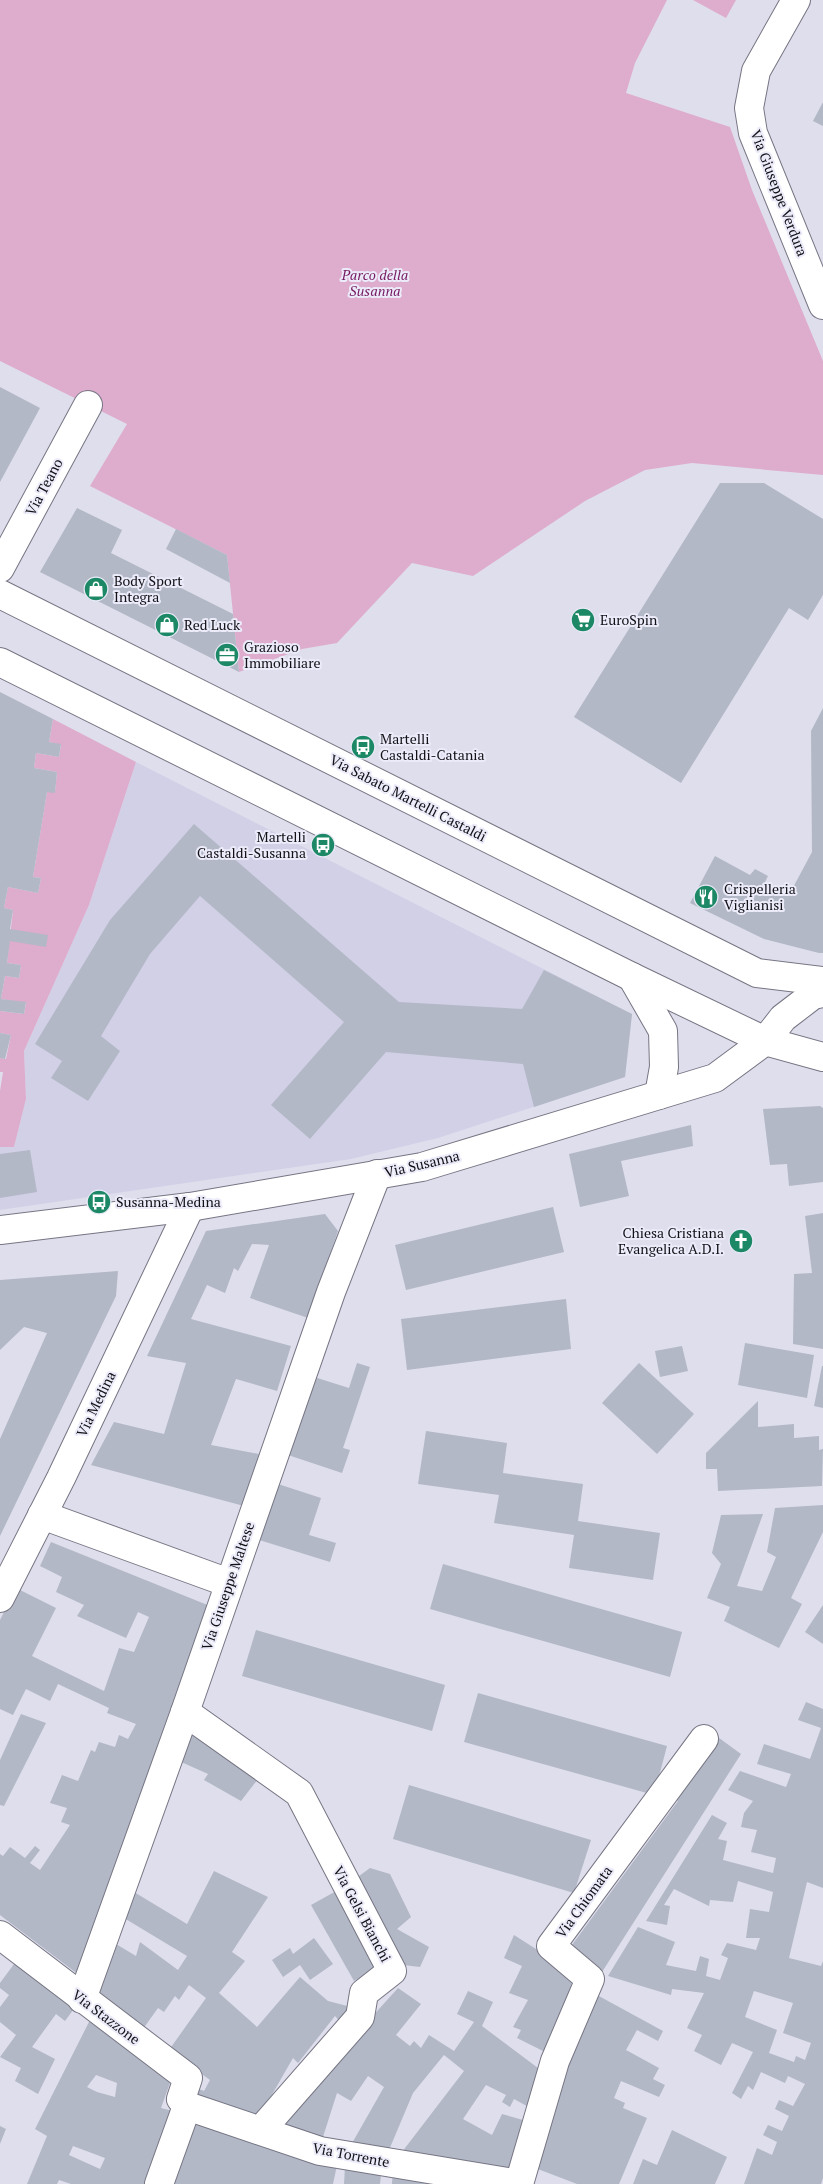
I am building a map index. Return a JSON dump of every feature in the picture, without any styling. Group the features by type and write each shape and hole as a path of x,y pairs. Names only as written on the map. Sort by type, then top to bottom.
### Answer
{"street":[{"name":"Via Giuseppe Verdura","path":"796,0 756,71 749,108 753,133 823,305"},
{"name":"Via Teano","path":"0,568 88,405"},
{"name":"Via Sabato Martelli Castaldi","path":"0,594 757,973 823,981"},
{"path":"0,662 764,1041 823,1057"},
{"path":"632,977 663,1031 664,1067 659,1095"},
{"name":"Via Susanna","path":"0,1230 190,1208 422,1167 716,1078 764,1041 782,1018 814,996 823,993"},
{"name":"Via Giuseppe Maltese","path":"82,1999 185,1712 331,1292 377,1174"},
{"name":"Via Medina","path":"0,1598 190,1208"},
{"path":"42,1515 229,1584"},
{"name":"Via Gelsi Bianchi","path":"185,1712 299,1793 392,1971 364,1993 360,2018 261,2130"},
{"name":"Via Chiomata","path":"519,2184 555,2062 590,1978 551,1946 704,1739"},
{"name":"Via Stazzone","path":"0,1936 188,2078 181,2099 187,2106"},
{"path":"159,2184 187,2106"},
{"name":"Via Torrente","path":"187,2106 320,2151 519,2184"}],"shaded area":[{"path":"136,762 632,1014 625,1077 438,1138 351,1159 0,1210 0,1147 14,1147 26,1099 24,1051 89,905"}],"green space":[{"name":"Parco della Susanna","path":"0,0 667,0 635,63 626,93 730,127 752,190 823,361 823,475 692,463 645,470 585,501 473,576 412,563 337,643 302,649 239,672 227,555 90,486 127,424 0,361"},
{"path":"693,0 736,0 726,18"},
{"path":"53,719 136,762 89,905 24,1051 26,1099 14,1147 0,1147 0,1091 3,1072 0,1072 0,1058 6,1059 11,1035 0,1033 0,1011 24,1014 26,1003 1,999 5,976 19,978 21,965 7,963 13,910 4,908 8,887 38,893 41,878 33,877 47,792 55,792 57,772 34,768 36,753 59,757 61,745 49,742"}],"building":[{"path":"823,102 823,126 813,121"},
{"path":"0,387 40,408 0,482"},
{"path":"720,483 764,483 823,519 823,595 808,620 789,608 681,783 574,717"},
{"path":"77,508 122,530 111,553 233,614 239,672 40,572"},
{"path":"176,529 227,555 230,583 166,549"},
{"path":"0,692 53,719 49,742 61,744 59,757 36,753 34,768 57,772 55,793 47,792 33,877 41,878 38,893 8,887 4,908 13,910 10,929 48,935 46,947 10,941 7,963 21,965 19,978 5,976 1,999 26,1002 24,1014 0,1011"},
{"path":"823,708 823,953 819,953 764,939 690,903 715,856 750,875 755,869 768,876 764,884 789,895 812,852 811,731"},
{"path":"194,824 399,1002 522,1009 544,970 632,1014 625,1077 534,1107 523,1064 386,1052 310,1139 271,1105 344,1022 200,896 150,954 101,1036 120,1051 88,1101 51,1078 62,1061 35,1044 110,920"},
{"path":"0,1033 11,1035 5,1059 0,1058"},
{"path":"820,1106 823,1108 823,1182 789,1186 787,1164 770,1165 763,1109"},
{"path":"691,1125 693,1146 621,1161 629,1196 580,1207 569,1154"},
{"path":"30,1150 37,1192 0,1198 0,1154"},
{"path":"553,1207 564,1252 406,1290 395,1245"},
{"path":"823,1213 823,1349 793,1344 794,1274 812,1273 805,1216"},
{"path":"325,1214 338,1231 308,1318 250,1298 269,1245 252,1244 238,1271 234,1268 225,1293 207,1285 191,1319 291,1346 277,1391 236,1379 211,1445 259,1454 244,1506 91,1465 114,1422 164,1434 186,1363 147,1356 206,1231"},
{"path":"118,1271 116,1296 0,1536 0,1439 47,1333 24,1327 0,1350 0,1280"},
{"path":"566,1299 571,1349 407,1370 401,1319"},
{"path":"745,1343 814,1355 807,1398 738,1385"},
{"path":"682,1346 688,1371 660,1377 655,1351"},
{"path":"357,1363 370,1367 343,1448 350,1450 342,1473 285,1454 311,1376 349,1388"},
{"path":"639,1363 694,1414 657,1454 602,1403"},
{"path":"823,1366 823,1408 814,1406"},
{"path":"758,1401 758,1427 794,1424 794,1438 819,1436 819,1450 823,1449 822,1486 718,1491 717,1469 706,1469 706,1453"},
{"path":"426,1431 507,1443 503,1473 583,1484 578,1521 660,1533 653,1580 569,1568 574,1535 494,1523 499,1495 418,1484"},
{"path":"275,1483 321,1498 309,1535 336,1543 330,1562 256,1539"},
{"path":"823,1505 823,1532 791,1598 802,1604 779,1648 724,1621 730,1607 707,1598 721,1564 712,1553 721,1515 763,1514 737,1586 762,1591 776,1557 767,1552 775,1508"},
{"path":"51,1542 210,1606 79,1975 0,1915 0,1854 3,1856 10,1847 25,1858 35,1846 40,1850 30,1863 40,1870 70,1825 61,1822 67,1808 50,1803 62,1775 78,1781 91,1750 95,1752 99,1742 115,1747 119,1735 128,1739 136,1724 107,1713 109,1708 58,1684 50,1701 26,1689 13,1715 0,1709 0,1620 16,1588 56,1608 32,1656 104,1691 119,1648 134,1652 149,1617 138,1612 126,1638 77,1616 84,1605 56,1592 62,1577 40,1566"},
{"path":"443,1564 682,1632 670,1677 430,1609"},
{"path":"823,1605 823,1644 805,1632"},
{"path":"256,1630 445,1685 432,1731 242,1676"},
{"path":"478,1693 667,1746 654,1795 464,1742"},
{"path":"806,1702 823,1709 823,1888 807,1882 789,1958 821,1966 823,1961 823,2178 821,2184 744,2184 757,2148 772,2155 777,2142 763,2135 768,2125 782,2131 789,2116 775,2109 779,2100 793,2106 805,2084 788,2076 785,2083 761,2072 753,2090 748,2086 741,2099 732,2093 753,2052 732,2043 721,2065 694,2051 702,2035 687,2028 704,1993 672,1989 671,1995 608,1976 638,1927 675,1942 666,1965 696,1971 700,1956 709,1959 706,1976 720,1980 728,1958 721,1955 727,1943 756,1950 760,1938 746,1938 750,1909 769,1912 773,1892 738,1881 733,1902 710,1900 709,1906 674,1889 664,1905 670,1906 667,1925 646,1921 712,1815 727,1823 718,1839 727,1841 723,1860 773,1873 776,1858 751,1852 757,1830 741,1827 744,1813 753,1801 728,1790 740,1771 786,1787 791,1774 757,1764 764,1744 810,1759 821,1728 798,1720","holes":["754,1991 793,2003 783,2033 811,2043 805,2060 796,2056 794,2062 769,2053 777,2030 745,2017"]},
{"path":"21,1714 46,1723 4,1806 0,1805 0,1760"},
{"path":"190,1731 258,1779 241,1801 204,1780 208,1774 179,1761"},
{"path":"715,1735 741,1754 602,1972 569,1949 678,1801 671,1796"},
{"path":"409,1785 591,1840 574,1893 393,1839"},
{"path":"370,1868 390,1874 411,1917 397,1929 429,1947 420,1967 395,1964 355,1879"},
{"path":"214,1871 268,1897 232,1952 245,1961 219,1993 257,2027 300,1977 328,2001 355,2008 346,2028 335,2016 298,2063 293,2058 258,2119 189,2097 194,2087 204,2091 210,2080 169,2050 206,1998 189,1985 179,2000 175,1996 164,2012 158,2008 143,2029 97,1994 116,1944 136,1956 140,1942 178,1970 187,1956 124,1918 134,1892 187,1924"},
{"path":"338,1890 381,1966 354,1981 311,1905"},
{"path":"514,1935 575,1974 547,2053 517,2038 521,2030 513,2027 528,2000 509,1993 522,1966 504,1958"},
{"path":"314,1938 333,1964 310,1980 300,1965 283,1977 272,1960 290,1948 293,1954"},
{"path":"17,1960 76,2006 65,2021 56,2014 32,2047 55,2059 38,2094 15,2081 21,2068 0,2057 16,2035 0,2022 0,2007 9,1995 0,1988 0,1983"},
{"path":"398,1988 421,2004 396,2035 410,2046 414,2041 421,2048 429,2035 454,2051 474,2022 457,2014 468,1991 493,2002 482,2026 542,2071 534,2110 514,2099 510,2107 502,2102 506,2095 486,2085 463,2119 492,2135 502,2114 530,2122 514,2174 402,2152 464,2071 444,2055 413,2093 389,2150 351,2145 384,2087 368,2076 351,2101 337,2093 322,2140 275,2124"},
{"path":"597,1995 663,2031 658,2041 637,2030 626,2050 659,2068 653,2079 665,2085 659,2097 621,2081 614,2098 625,2103 623,2108 647,2118 619,2184 577,2184 530,2166 550,2105"},
{"path":"91,2018 171,2080 161,2108 173,2111 145,2184 71,2184 59,2180 57,2184 27,2184 47,2136 35,2129","holes":["96,2075 117,2083 115,2097 87,2087","73,2146 105,2158 100,2169 69,2155"]},
{"path":"194,2115 337,2165 333,2184 170,2184"},
{"path":"0,2126 6,2129 0,2144"},
{"path":"672,2130 727,2157 715,2184 633,2184 643,2159 657,2165"},
{"path":"382,2166 380,2184 344,2184 345,2167"},
{"path":"393,2169 463,2184 392,2184"}],"place":[{"name":"Body Sport Integra","path":"96,589"},
{"name":"EuroSpin","path":"583,620"},
{"name":"Red Luck","path":"167,625"},
{"name":"Grazioso Immobiliare","path":"227,655"},
{"name":"Martelli Castaldi-Catania","path":"363,747"},
{"name":"Martelli Castaldi-Susanna","path":"323,845"},
{"name":"Crispelleria Viglianisi","path":"706,897"},
{"name":"Susanna-Medina","path":"99,1202"},
{"name":"Chiesa Cristiana Evangelica A.D.I.","path":"741,1241"}]}
